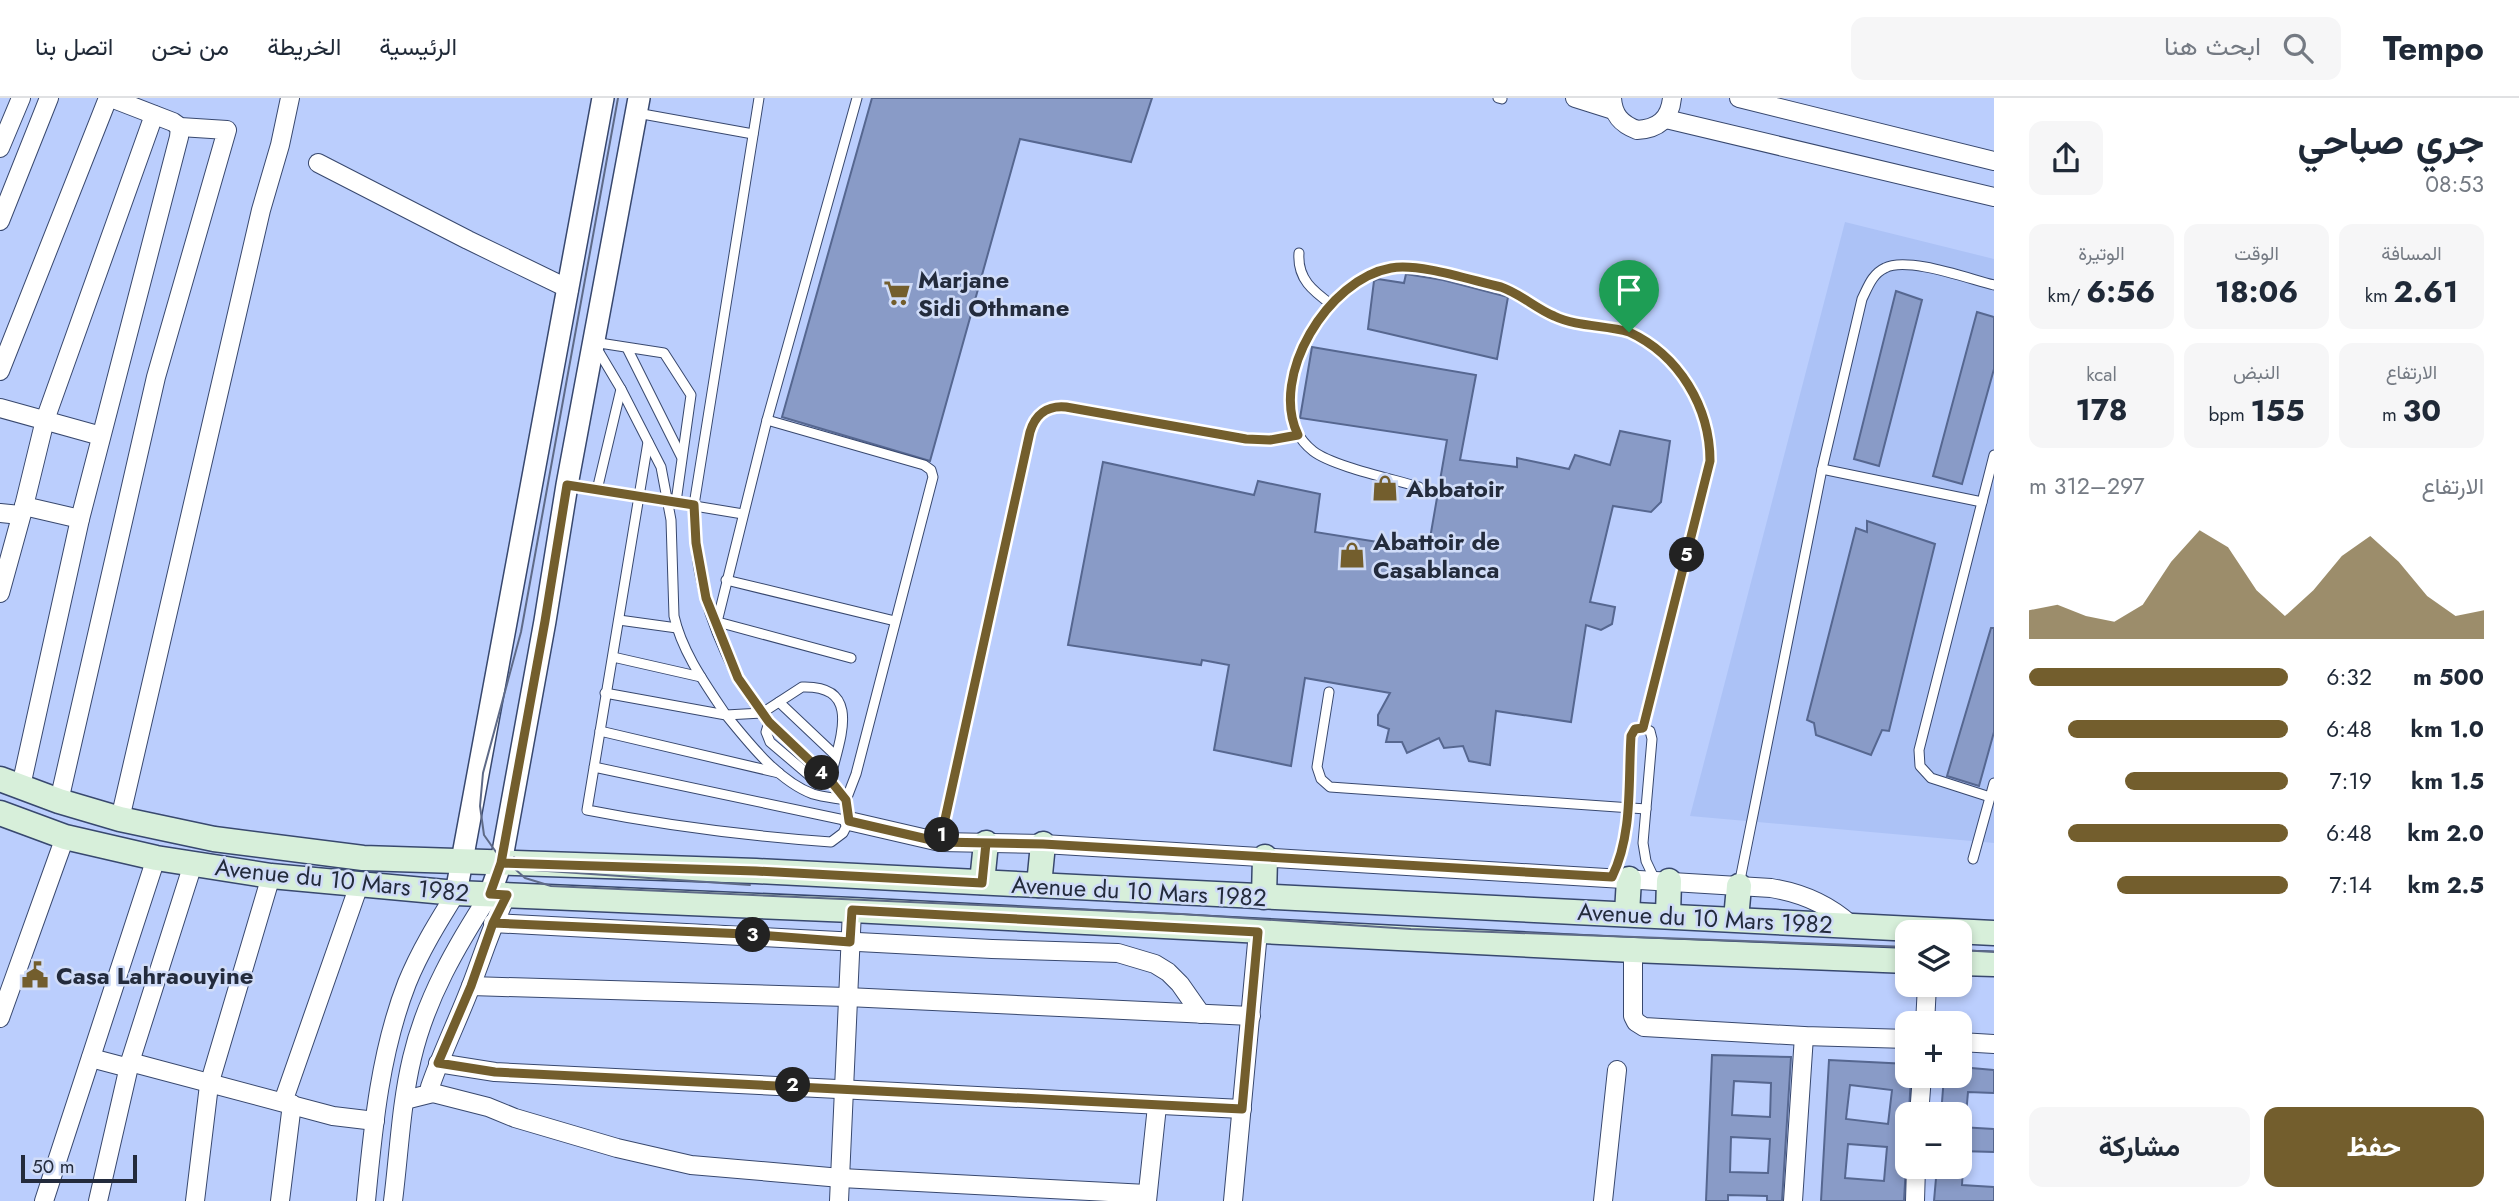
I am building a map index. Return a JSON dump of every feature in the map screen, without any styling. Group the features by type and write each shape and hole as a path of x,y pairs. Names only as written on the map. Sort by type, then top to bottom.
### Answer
{"main road":[{"name":"Avenue du 10 Mars 1982","path":"11,782 59,801 121,819 214,839 363,858 756,871 1994,933"},
{"name":"Avenue du 10 Mars 1982","path":"0,813 65,837 156,858 271,876 456,893 1895,960"},
{"path":"982,883 986,843"},
{"path":"1039,885 1043,844"},
{"path":"1264,897 1265,857"},
{"path":"1621,878 1627,913"},
{"path":"1662,881 1668,915"},
{"path":"1736,919 1739,886"},
{"path":"1972,963 1994,964"}],"street":[{"path":"0,148 21,98"},
{"path":"0,221 48,98"},
{"path":"0,371 110,98 180,127 227,130 156,377 59,801"},
{"path":"121,819 261,210 280,145 290,98"},
{"path":"366,1201 385,1056 407,985 424,947 456,893 603,98"},
{"path":"1575,98 1613,104 1619,120 1637,130 1658,126 1666,119 1671,110 1672,98"},
{"path":"1739,98 1994,161"},
{"path":"433,1093 430,1087 438,1063 471,986 493,923 499,895 501,863 567,485 638,106"},
{"path":"0,593 45,420 154,115"},
{"path":"1666,119 1994,197"},
{"path":"11,782 180,127"},
{"path":"317,163 569,289"},
{"path":"0,408 101,436"},
{"path":"0,513 22,510 80,519"},
{"path":"849,821 940,842 1043,844 1772,888 1798,893 1822,904 1851,925"},
{"path":"0,1018 65,837"},
{"path":"44,1201 156,858"},
{"path":"98,1201 130,1065 193,864"},
{"path":"195,1201 209,1085 271,876"},
{"path":"280,1201 287,1103 359,885"},
{"path":"393,1201 411,1059 433,994 457,948 499,895"},
{"path":"839,1201 852,910"},
{"path":"493,923 1118,953 1155,964 1168,972 1180,984 1200,1014"},
{"path":"1233,1201 1258,932"},
{"path":"1633,950 1633,1016 1636,1022 1644,1027 1895,1040"},
{"path":"471,986 847,997 1251,1016"},
{"path":"1793,1201 1804,1037"},
{"path":"1972,1043 1994,1044"},
{"path":"91,1058 130,1065 332,1116 375,1121"},
{"path":"438,1063 495,1072 1242,1109"},
{"path":"1603,1201 1617,1070"},
{"path":"405,1100 433,1093 488,1107 515,1118 617,1148 691,1165 841,1178 1147,1197 1157,1106"},
{"path":"370,1156 398,1157"},
{"path":"1915,1201 1916,1179"}],"lane":[{"path":"759,98 694,505 700,574 715,622 738,678 769,722 846,800"},
{"path":"715,622 767,421 857,98"},
{"path":"638,106 753,134"},
{"path":"1299,253 1299,267 1304,280 1314,292 1332,305"},
{"path":"1739,886 1822,469 1862,299 1873,276 1886,267 1909,264 1994,285"},
{"path":"1419,487 1325,458 1314,452 1298,435 1290,406 1295,369 1314,328 1332,305 1358,280 1379,271 1401,267 1425,270 1515,292 1540,309 1567,321 1629,332 1660,350 1697,399 1708,428 1710,461 1643,728"},
{"path":"593,342 664,353 691,395 672,501 677,628 701,677 726,715 760,756 780,774 812,793 846,800"},
{"path":"593,342 621,389 661,467 672,501"},
{"path":"627,348 681,456"},
{"path":"597,490 621,389"},
{"path":"940,842 1035,418 1046,409 1059,406 1246,439 1270,440 1298,435"},
{"path":"648,442 587,810 641,821 771,838 831,842 843,833 849,821 846,800 856,774 933,477 931,470 924,465 767,421"},
{"path":"1990,797 1931,778 1920,766 1919,750 1994,455"},
{"path":"1822,469 1982,502"},
{"path":"567,485 743,514"},
{"path":"726,580 895,621"},
{"path":"619,620 677,628"},
{"path":"715,622 851,658"},
{"path":"613,657 701,677"},
{"path":"605,693 726,715 762,713 802,687 834,694 843,709 828,779"},
{"path":"1329,692 1317,767 1321,779 1330,787 1646,809"},
{"path":"779,702 835,755"},
{"path":"769,722 766,732 770,743 810,776 828,779"},
{"path":"1621,878 1631,736 1635,729 1643,728 1650,731 1652,738 1643,851 1662,881"},
{"path":"600,732 780,774"},
{"path":"594,767 849,821"},
{"path":"1973,859 1994,783"}],"shaded area":[{"path":"1845,222 1994,259 1994,843 1690,816"}],"building":[{"name":"Marjane Sidi Othmane","path":"872,98 1152,98 1131,162 1020,139 930,461 782,417"},
{"path":"1406,274 1443,280 1508,297 1497,359 1368,329 1374,281 1378,279 1404,283"},
{"path":"1896,291 1922,300 1879,466 1854,459"},
{"path":"1977,312 1994,317 1994,369 1962,484 1933,476"},
{"path":"1312,347 1476,375 1460,460 1517,467 1517,458 1569,469 1575,455 1610,465 1620,431 1670,441 1661,502 1651,512 1613,506 1590,602 1615,607 1612,624 1601,630 1586,625 1571,722 1496,711 1490,765 1469,761 1463,746 1444,748 1439,738 1407,753 1402,742 1386,742 1389,729 1378,725 1378,715 1390,693 1305,678 1291,766 1214,750 1229,665 1202,660 1201,665 1068,645 1103,462 1254,495 1258,481 1320,494 1315,532 1428,550 1447,440 1300,418"},
{"path":"1867,521 1935,544 1889,731 1882,730 1871,755 1816,735 1814,723 1807,720 1856,528 1867,532"},
{"path":"1991,628 1994,628 1994,732 1979,786 1947,776"},
{"path":"1712,1055 1791,1057 1782,1201 1767,1201 1767,1196 1728,1195 1728,1201 1706,1201","holes":["1734,1081 1771,1083 1770,1117 1732,1115","1731,1137 1770,1139 1768,1173 1730,1172"]},
{"path":"1829,1060 1895,1063 1895,1088 1910,1088 1910,1102 1895,1102 1895,1179 1905,1179 1904,1201 1821,1201","holes":["1850,1085 1892,1090 1888,1124 1846,1119","1848,1144 1887,1147 1884,1181 1845,1178"]},
{"path":"1972,1068 1994,1070 1994,1093 1968,1092 1967,1102 1942,1102 1943,1088 1972,1088"},
{"path":"1972,1128 1994,1129 1994,1152 1972,1151"},
{"path":"1936,1179 1962,1179 1962,1185 1994,1187 1994,1201 1934,1201"}],"tram line":[{"path":"618,98 521,632 483,773 480,806 484,835 496,852 525,878 551,886 1181,914 1411,929 1895,947"},
{"path":"514,857 533,870 750,885"},
{"path":"1972,951 1994,952"}],"place":[{"name":"Marjane Sidi Othmane","path":"897,293"},
{"name":"Abbatoir","path":"1385,488"},
{"name":"Abattoir de Casablanca","path":"1352,555"},
{"name":"Casa Lahraouyine","path":"35,975"}],"route":[{"path":"1629,332 1554,317 1515,292 1501,287 1412,267 1390,268 1368,275 1348,287 1322,316 1306,341 1295,369 1290,395 1291,417 1298,435 1270,440 1246,439 1066,407 1046,409 1035,418 1030,432 940,842 986,843 982,883 756,871 501,863 490,894 507,895 493,923 471,986 438,1063 495,1072 1242,1109 1258,932 852,910 850,942 746,934 493,923 507,895 490,894 501,863 567,485 694,505 696,543 706,598 738,678 769,722 830,780 846,800 849,821 940,842 1043,844 1612,877 1618,866 1626,834 1631,736 1635,729 1643,728 1710,461 1708,428 1697,399 1666,356 1651,343 1629,332"}]}
